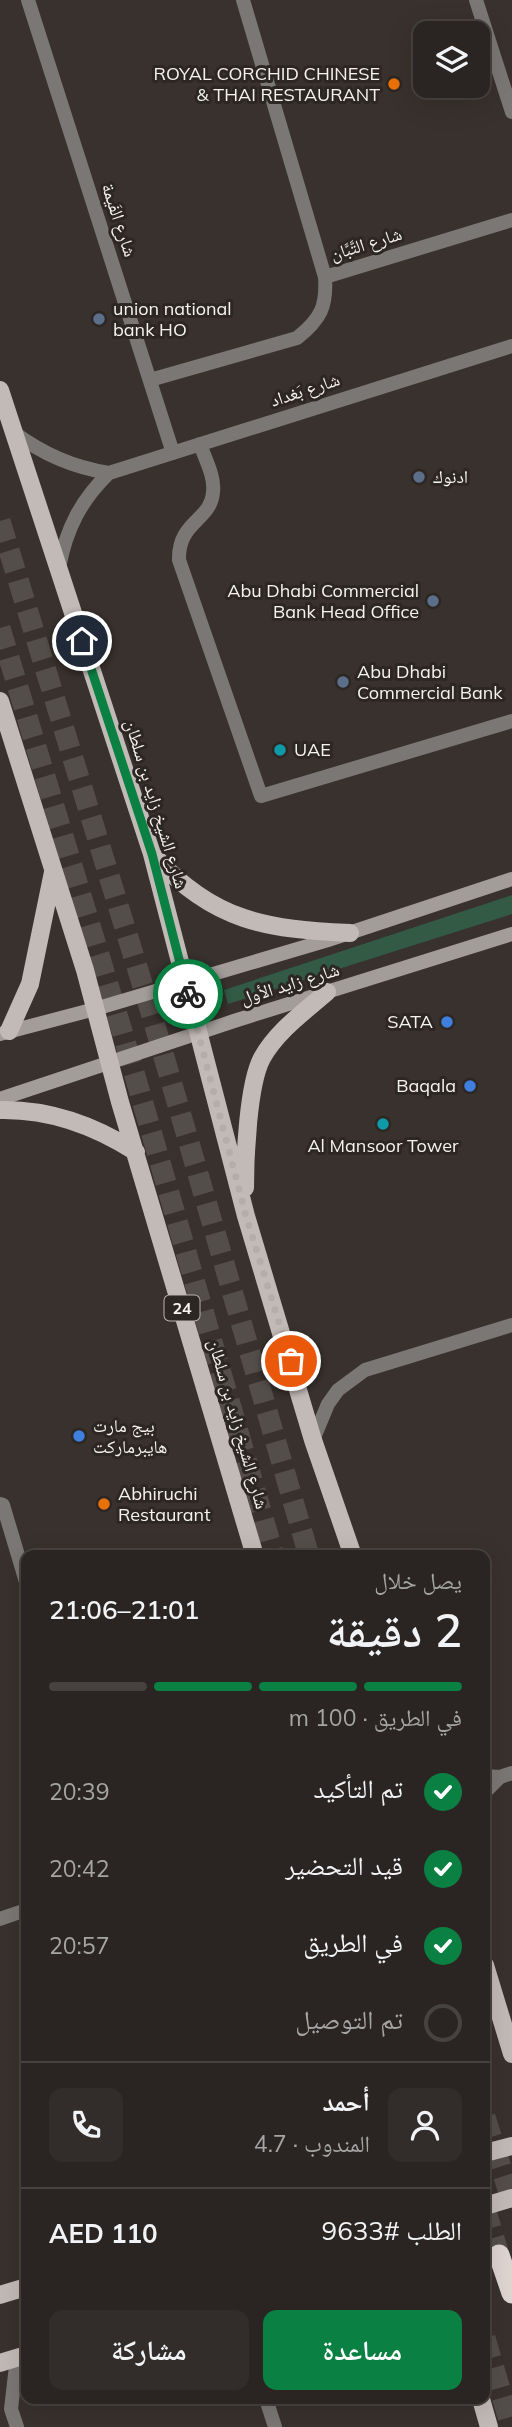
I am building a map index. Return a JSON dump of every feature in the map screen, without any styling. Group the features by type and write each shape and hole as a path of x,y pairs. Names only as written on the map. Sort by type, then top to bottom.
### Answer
{"highway":[{"path":"499,2255 512,2293"}],"main road":[{"name":"شارع الشيخ زايد بن سلطان","path":"0,390 152,854 246,1216 313,1440 351,1550"},
{"name":"شارع الشيخ زايد بن سلطان","path":"0,701 54,868 253,1550"},
{"path":"152,854 172,876 220,909 280,927 350,933"},
{"path":"4,1032 30,984 54,868"},
{"name":"شارع زايد الأول","path":"4,1032 95,1009 350,933 512,879"},
{"name":"شارع زايد الأول","path":"0,1099 327,992 509,938"},
{"path":"246,1216 246,1140 260,1060 273,1041 294,1019 327,992"},
{"path":"0,1110 46,1113 75,1121 107,1134 136,1152"},
{"path":"490,1977 512,2013"},
{"path":"490,1981 512,2054"},
{"path":"490,2152 512,2146"},
{"path":"0,2295 21,2289"},
{"path":"482,2404 489,2427"}],"street":[{"name":"شارع الفَيمة","path":"28,0 173,453"},
{"path":"243,0 325,276"},
{"path":"476,0 512,112"},
{"name":"شارع التَّبَّان","path":"150,380 297,338 312,327 322,312 326,295 325,276 512,220"},
{"name":"شارع بَغداد","path":"13,432 51,457 79,467 109,473 512,346"},
{"path":"200,444 213,483 213,494 206,510 185,532 179,560 261,796 512,721"},
{"path":"59,568 64,542 74,517 94,487 109,473"},
{"path":"313,1440 333,1397 351,1379 365,1370 512,1325"},
{"path":"0,1504 3,1505 21,1565"},
{"path":"0,1919 21,1912"},
{"path":"15,2358 5,2404 17,2427"},
{"path":"268,2404 275,2427"}],"green space":[{"path":"512,895 512,914 228,1004 224,990"}],"tunnel":[{"path":"0,521 153,1019 307,1550"},
{"path":"0,628 122,1031 272,1550"},
{"path":"490,2133 512,2202"},
{"path":"490,2225 499,2255"},
{"path":"490,2355 511,2427"}],"way so far":[{"path":"188,994 246,1216 291,1361"}],"place":[{"name":"ROYAL CORCHID CHINESE & THAI RESTAURANT","path":"394,84"},
{"name":"union national bank HO","path":"99,319"},
{"name":"ادنوك","path":"419,477"},
{"name":"Abu Dhabi Commercial Bank Head Office","path":"433,601"},
{"name":"Abu Dhabi Commercial Bank","path":"343,682"},
{"name":"UAE","path":"280,750"},
{"name":"SATA","path":"447,1022"},
{"name":"Baqala","path":"470,1086"},
{"name":"Al Mansoor Tower","path":"383,1124"},
{"name":"بيج مارت هايبرماركت","path":"79,1436"},
{"name":"Abhiruchi Restaurant","path":"104,1504"}],"route":[{"path":"82,641 152,854 188,994"}]}
